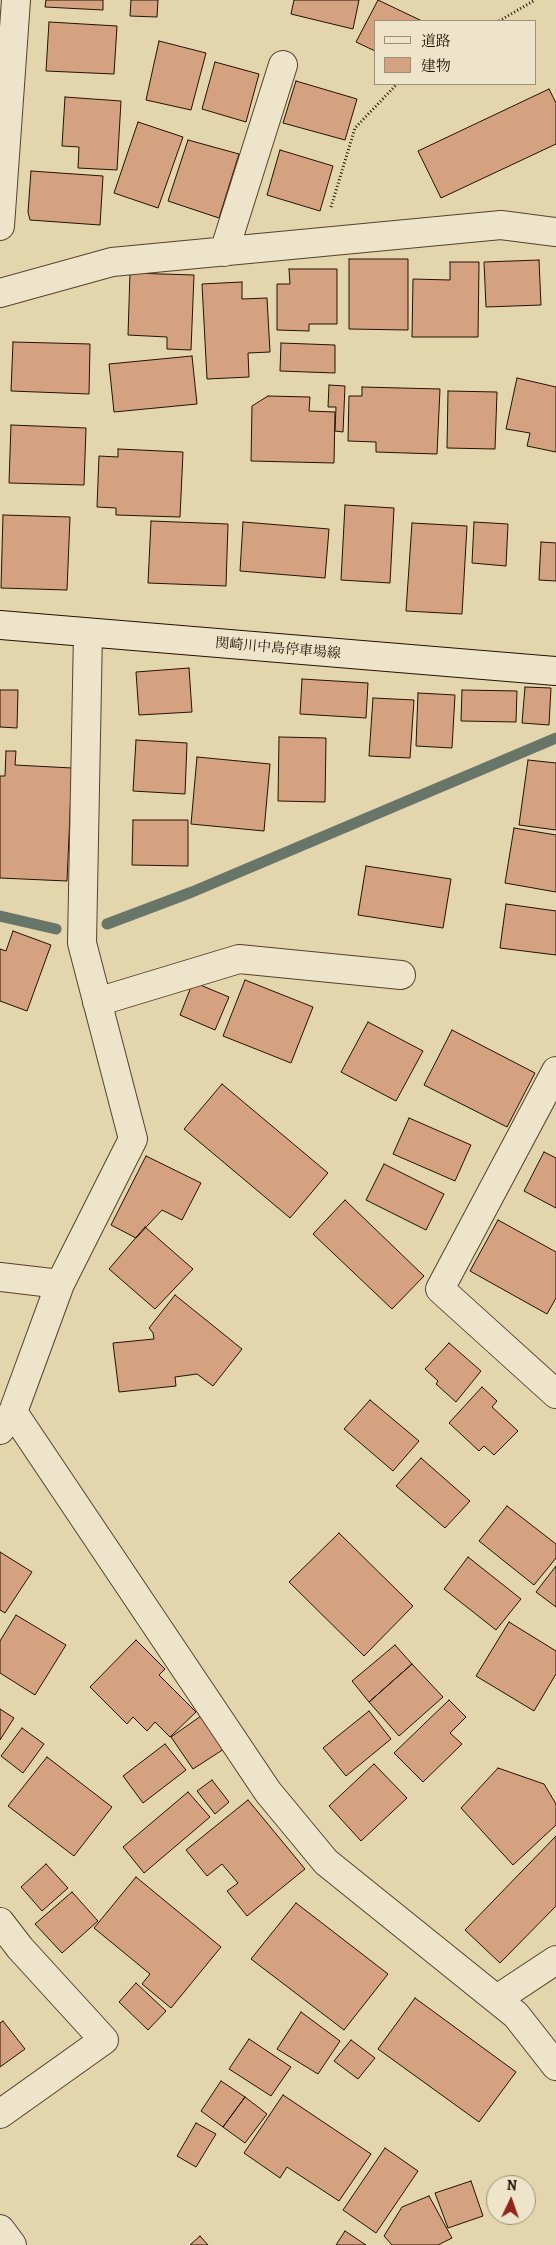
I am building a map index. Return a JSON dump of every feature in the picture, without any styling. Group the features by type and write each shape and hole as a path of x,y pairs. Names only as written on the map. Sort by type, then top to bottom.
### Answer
{"street":[{"path":"0,226 5,92 16,0"},
{"path":"224,252 283,65"},
{"path":"0,293 112,262 501,225 556,232"},
{"name":"関崎川中島停車場線","path":"0,625 556,671"},
{"path":"88,633 82,943 133,1139 60,1284 6,1421 280,1806 326,1862 516,2015 556,2066"},
{"path":"97,1002 238,959 401,974"},
{"path":"556,1071 440,1289 556,1394"},
{"path":"0,1277 60,1284"},
{"path":"0,1922 20,1948 104,2040 0,2114"},
{"path":"497,1999 556,1960"},
{"path":"0,2229 12,2245"}],"path":[{"path":"501,20 535,0"},
{"path":"320,243 355,128 396,85"}],"building":[{"path":"46,0 103,0 103,10 45,7"},
{"path":"131,0 158,0 157,17 130,16"},
{"path":"294,0 359,0 353,29 291,14"},
{"path":"378,0 420,20 374,20 374,51 356,42"},
{"path":"49,22 117,26 114,74 46,71"},
{"path":"159,41 206,53 191,110 146,100"},
{"path":"215,62 259,74 246,122 202,109"},
{"path":"296,81 357,99 345,140 283,123"},
{"path":"549,89 556,103 556,144 441,198 418,151"},
{"path":"65,97 121,101 117,170 78,168 79,147 62,146"},
{"path":"138,122 183,137 158,208 114,193"},
{"path":"188,140 239,154 219,218 168,201"},
{"path":"280,150 333,166 320,211 267,195"},
{"path":"31,171 103,176 100,225 30,220 28,212"},
{"path":"349,259 408,259 408,330 349,329"},
{"path":"539,260 541,305 486,307 484,262"},
{"path":"450,262 479,262 478,337 412,337 413,279 450,280"},
{"path":"289,269 337,269 337,324 309,324 309,331 277,330 277,284 290,284"},
{"path":"130,273 194,275 191,350 167,349 167,337 128,335"},
{"path":"242,282 242,299 267,298 270,352 248,353 249,377 207,379 202,284"},
{"path":"13,342 90,344 89,394 11,391"},
{"path":"281,343 335,345 335,373 280,371"},
{"path":"192,356 197,404 114,412 109,364"},
{"path":"517,378 556,387 556,452 527,446 530,433 506,429"},
{"path":"329,385 345,386 343,432 335,431 336,407 328,407"},
{"path":"362,387 440,389 437,454 376,452 376,442 348,441 349,396 362,396"},
{"path":"448,391 497,392 495,449 447,448"},
{"path":"268,396 310,397 309,411 335,412 334,463 251,461 252,406"},
{"path":"11,425 86,428 84,485 9,483"},
{"path":"118,449 183,452 180,517 116,515 116,508 97,507 99,456 118,457"},
{"path":"345,505 394,508 390,583 341,580"},
{"path":"3,515 70,517 67,590 1,588"},
{"path":"151,521 228,524 226,586 148,583"},
{"path":"243,522 329,529 325,578 240,571"},
{"path":"474,522 508,524 506,566 472,563"},
{"path":"412,523 467,526 462,614 406,611"},
{"path":"541,542 556,543 556,581 539,580"},
{"path":"189,668 192,712 139,715 136,672"},
{"path":"302,679 368,683 366,718 300,714"},
{"path":"525,687 551,688 549,725 522,723"},
{"path":"0,690 18,690 17,728 0,727"},
{"path":"462,690 517,691 516,722 461,721"},
{"path":"418,693 455,695 452,748 416,746"},
{"path":"373,698 414,700 410,758 369,756"},
{"path":"279,737 326,738 325,802 278,801"},
{"path":"136,740 187,743 185,794 133,791"},
{"path":"6,751 16,751 15,765 72,768 67,881 0,878 0,776 5,776"},
{"path":"197,757 270,764 264,831 191,824"},
{"path":"528,760 556,763 556,830 519,825"},
{"path":"133,820 188,820 188,866 132,865"},
{"path":"514,828 556,835 556,892 505,883"},
{"path":"366,866 451,879 443,928 358,915"},
{"path":"506,904 556,911 556,955 500,948"},
{"path":"13,931 51,945 27,1011 0,1001 0,949 6,951"},
{"path":"245,980 313,1007 291,1063 223,1036"},
{"path":"193,982 229,997 215,1030 180,1015"},
{"path":"368,1022 423,1051 396,1101 341,1072"},
{"path":"452,1030 535,1073 507,1127 424,1085"},
{"path":"222,1084 328,1173 290,1218 184,1129"},
{"path":"409,1118 471,1145 455,1181 393,1154"},
{"path":"544,1152 556,1158 556,1208 524,1191"},
{"path":"146,1156 201,1183 182,1220 162,1210 136,1238 111,1225"},
{"path":"384,1164 444,1194 426,1230 366,1200"},
{"path":"345,1200 424,1276 392,1309 313,1234"},
{"path":"498,1220 556,1252 556,1298 547,1314 470,1271"},
{"path":"145,1227 193,1269 155,1309 109,1269"},
{"path":"175,1295 242,1349 213,1386 197,1374 175,1377 176,1386 119,1392 113,1343 154,1339 153,1333 149,1328"},
{"path":"449,1343 481,1371 456,1402 436,1384 438,1381 425,1369"},
{"path":"482,1387 497,1401 492,1407 518,1431 494,1455 484,1446 479,1451 449,1423"},
{"path":"370,1400 419,1441 393,1471 344,1429"},
{"path":"421,1458 470,1501 445,1528 396,1486"},
{"path":"507,1506 556,1544 556,1558 534,1585 479,1541"},
{"path":"339,1533 413,1606 364,1656 289,1582"},
{"path":"0,1552 32,1572 5,1613 0,1610"},
{"path":"468,1557 521,1599 496,1630 444,1589"},
{"path":"556,1566 556,1607 536,1592"},
{"path":"16,1615 66,1645 35,1695 0,1673 0,1641"},
{"path":"509,1622 556,1651 556,1674 534,1711 476,1676"},
{"path":"136,1640 165,1669 159,1675 196,1712 170,1737 155,1722 147,1731 133,1717 127,1724 90,1687"},
{"path":"395,1645 412,1664 369,1702 352,1681"},
{"path":"412,1664 443,1697 399,1736 369,1702"},
{"path":"449,1700 466,1717 450,1733 462,1744 423,1782 394,1753"},
{"path":"0,1709 14,1718 0,1740"},
{"path":"369,1711 391,1739 346,1776 323,1748"},
{"path":"201,1716 224,1749 193,1769 171,1737"},
{"path":"22,1728 44,1744 23,1773 1,1756"},
{"path":"165,1744 186,1770 143,1803 123,1776"},
{"path":"47,1757 112,1807 74,1856 8,1806"},
{"path":"374,1764 407,1798 361,1841 329,1806"},
{"path":"498,1768 544,1784 556,1804 556,1825 513,1865 461,1808"},
{"path":"212,1780 229,1802 215,1814 197,1791"},
{"path":"188,1792 210,1817 144,1873 123,1847"},
{"path":"248,1800 305,1869 247,1916 227,1891 238,1883 222,1864 207,1876 186,1850"},
{"path":"556,1836 556,1906 500,1963 465,1930"},
{"path":"46,1864 68,1888 42,1911 21,1887"},
{"path":"136,1877 221,1947 171,2008 142,1984 150,1974 94,1928"},
{"path":"72,1892 98,1921 62,1953 35,1924"},
{"path":"296,1903 388,1974 344,2030 251,1959"},
{"path":"136,1983 166,2011 148,2030 119,2002"},
{"path":"415,1998 516,2072 479,2122 378,2049"},
{"path":"301,2012 340,2041 318,2074 277,2049"},
{"path":"3,2021 25,2049 0,2067 0,2023"},
{"path":"249,2039 291,2067 271,2096 229,2069"},
{"path":"351,2040 375,2058 358,2079 334,2061"},
{"path":"221,2081 245,2097 223,2127 201,2111"},
{"path":"283,2095 371,2154 339,2201 287,2167 280,2178 244,2153"},
{"path":"245,2097 267,2114 245,2143 223,2127"},
{"path":"196,2123 216,2134 196,2167 177,2156"},
{"path":"385,2148 418,2171 376,2233 343,2210"},
{"path":"471,2181 483,2216 448,2228 435,2193"},
{"path":"429,2196 452,2238 438,2245 392,2245 384,2236 402,2207"},
{"path":"345,2231 366,2245 336,2245"},
{"path":"200,2236 208,2245 190,2245"}],"waterway":[{"path":"107,924 192,892 556,738"},
{"path":"0,916 56,929"}]}
